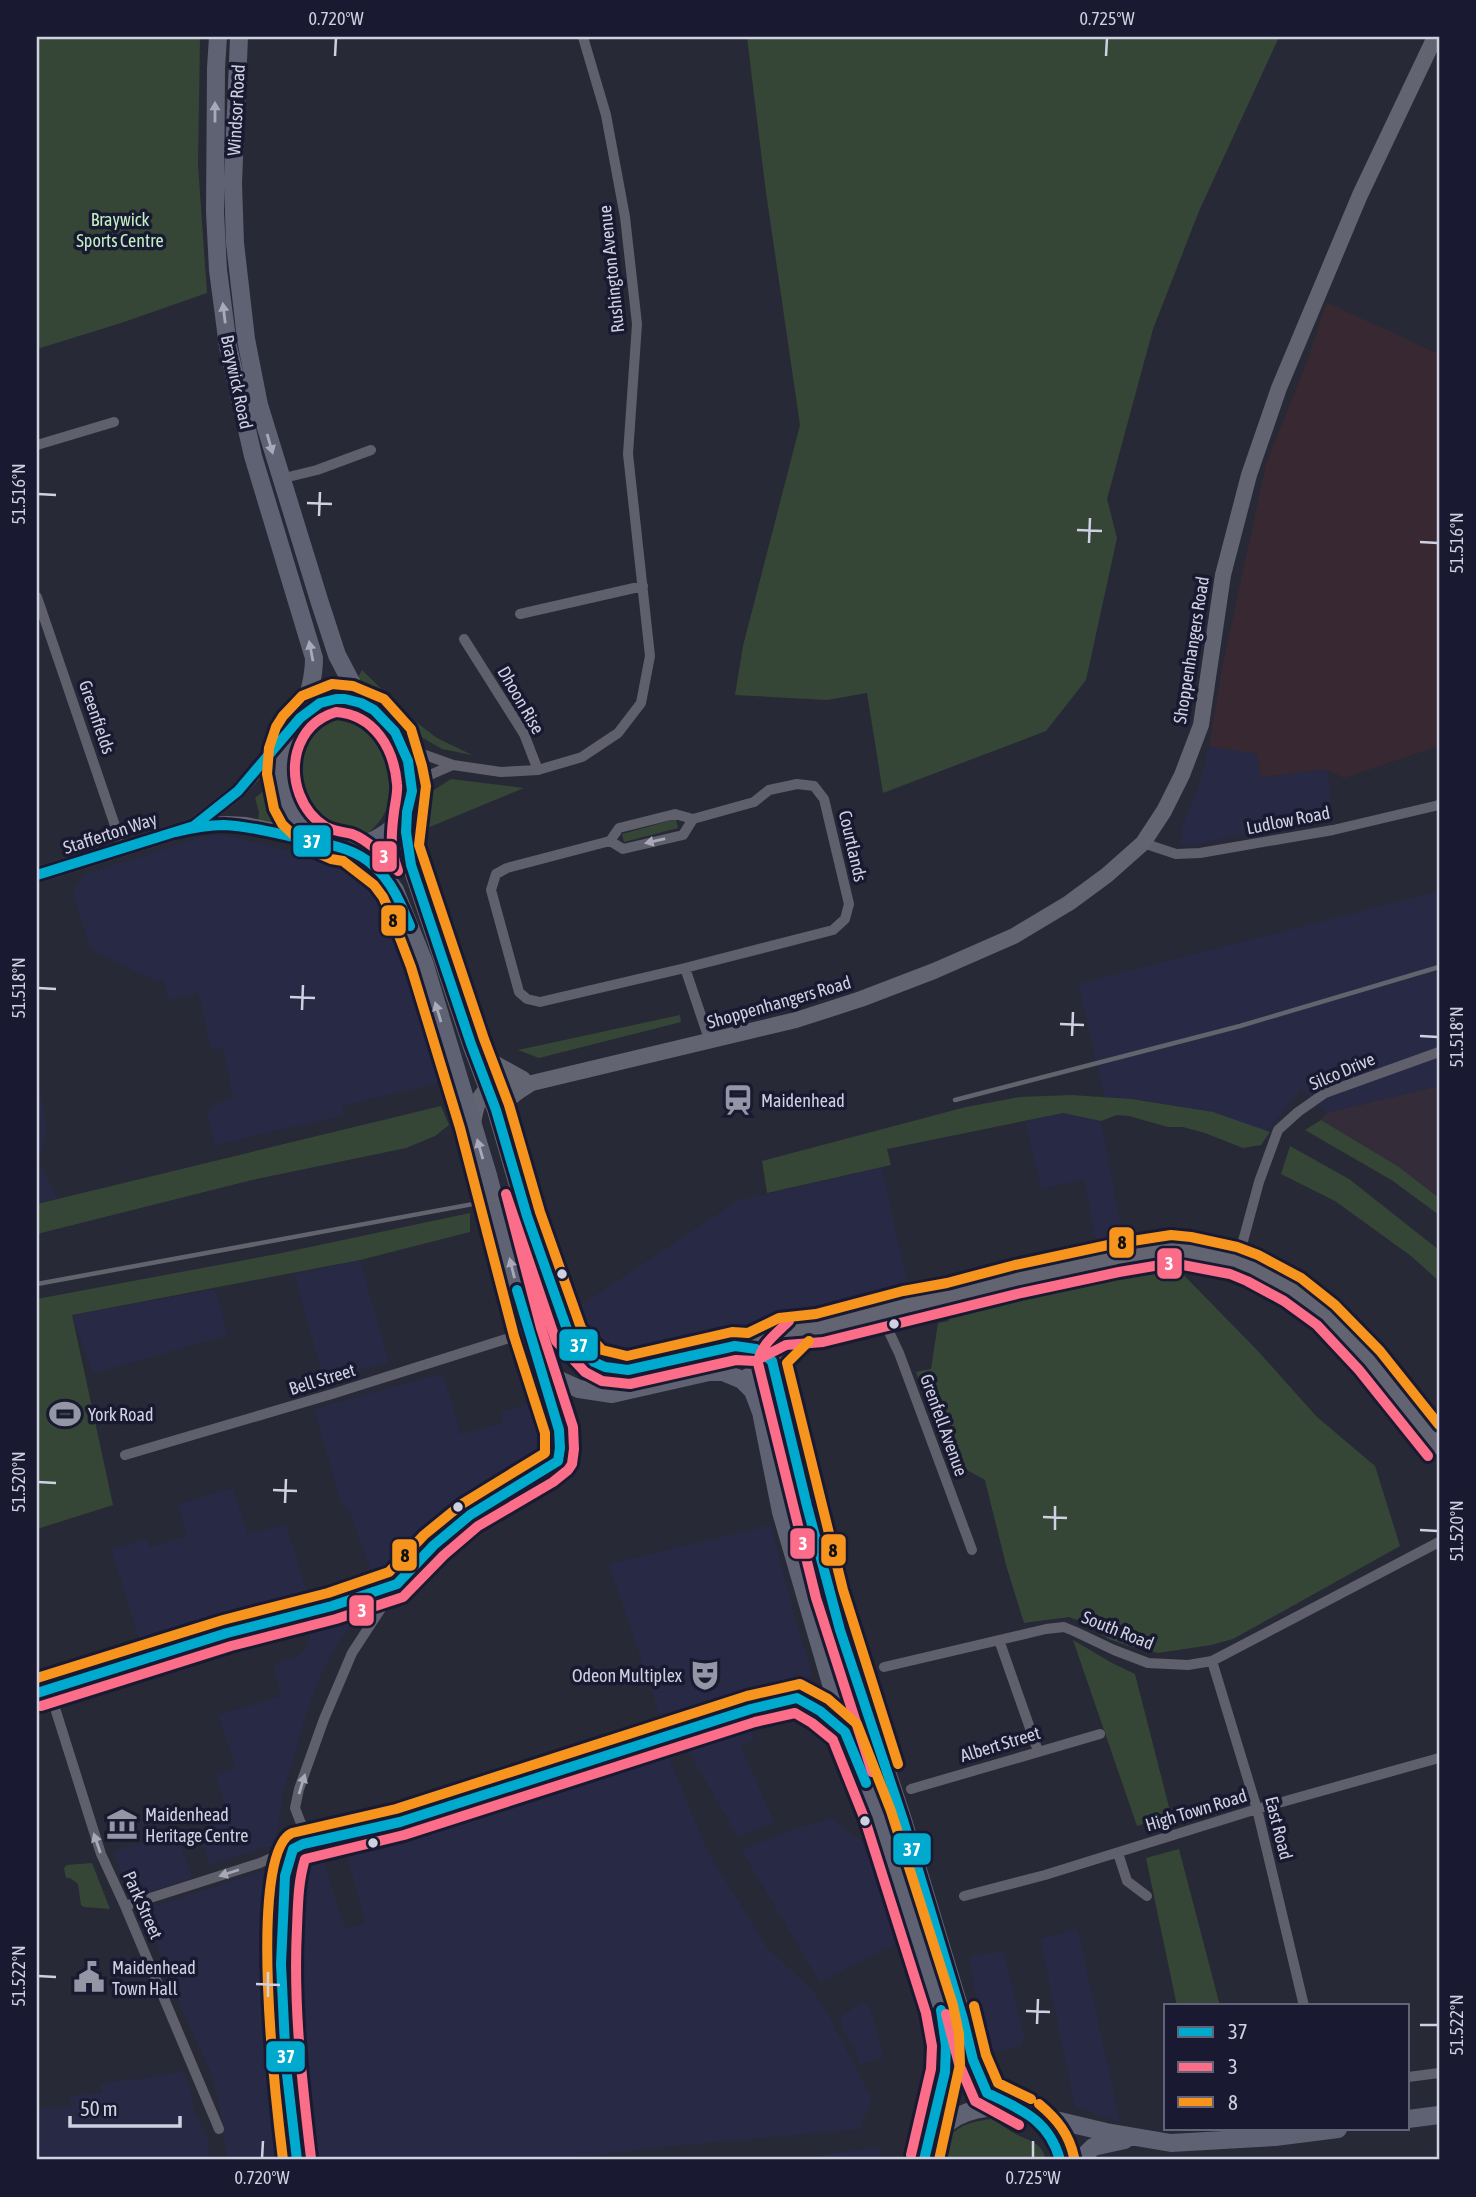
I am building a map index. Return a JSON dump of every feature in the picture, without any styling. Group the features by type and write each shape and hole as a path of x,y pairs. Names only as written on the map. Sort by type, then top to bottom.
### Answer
{"main road":[{"name":"Braywick Road","path":"218,37 215,180 218,270 228,346 253,456 314,657 309,694 301,717"},
{"name":"Windsor Road","path":"233,183 239,37"},
{"name":"Braywick Road","path":"233,183 235,243 246,339 259,405 337,655 363,705"},
{"path":"926,2155 943,2081 946,2036 940,2009 878,1815 827,1688 782,1512 761,1412 752,1391 742,1380 723,1372 709,1372 612,1394 579,1389 557,1379 537,1357 473,1124 424,962 396,890 369,862 348,848 327,843 309,831 292,815 287,805 281,773 283,751 289,733 301,717 310,707 321,702 334,698 349,699 376,710 398,734 412,787 405,833 408,856 501,1126 527,1216 569,1335 594,1362 605,1367 628,1370 736,1346 762,1350 772,1361 844,1643 903,1819 979,2078 986,2093 1028,2113 1048,2130 1058,2146 1060,2160"},
{"path":"348,848 380,837 394,827 407,810"},
{"path":"926,2155 948,2122 968,2111 993,2106 1171,2143 1275,2137 1330,2130"},
{"path":"1410,2119 1439,2115"},
{"path":"1080,2160 1093,2147 1135,2137"}],"street":[{"name":"Rushington Avenue","path":"403,747 453,765 500,772 538,770 582,757 618,733 641,703 650,656 628,454 636,310 625,217 606,114 583,37"},
{"name":"Shoppenhangers Road","path":"488,1089 496,1082 526,1081 710,1042 796,1020 861,999 1014,936 1069,903 1107,875 1143,843 1164,811 1182,775 1201,725 1223,575 1249,475 1279,388 1360,194 1435,37"},
{"path":"37,445 114,422"},
{"path":"280,479 317,470 371,450"},
{"path":"520,614 643,586"},
{"name":"Greenfields","path":"37,597 123,849"},
{"name":"Dhoon Rise","path":"464,639 524,734 538,770"},
{"path":"459,657 470,649"},
{"name":"Stafferton Way","path":"194,826 238,791 289,733"},
{"path":"412,787 453,765"},
{"name":"Courtlands","path":"797,784 814,786 824,799 849,904 845,919 833,930 685,968 540,1002 527,999 519,992 491,890 496,874 507,868 610,841 618,828 676,814 692,819 754,802 769,790 797,784"},
{"name":"Ludlow Road","path":"1143,843 1176,854 1200,853 1333,830 1439,805"},
{"name":"Courtlands","path":"610,841 623,849 683,835 692,819"},
{"name":"Stafferton Way","path":"37,876 194,826 246,825 327,843"},
{"path":"685,968 710,1042"},
{"path":"471,1044 494,1063 526,1081"},
{"name":"Silco Drive","path":"1234,1261 1243,1241 1259,1182 1278,1130 1325,1093 1439,1052"},
{"name":"Shoppenhangers Road","path":"501,1126 503,1109 526,1081"},
{"path":"473,1124 476,1105 488,1089"},
{"path":"751,1347 783,1331 799,1331 1097,1262 1172,1249 1189,1251 1234,1261 1292,1289 1326,1315 1370,1361 1439,1447"},
{"name":"Grenfell Avenue","path":"880,1313 899,1353 972,1550"},
{"path":"742,1380 772,1361 778,1351 799,1331"},
{"name":"Bell Street","path":"125,1455 528,1332"},
{"path":"321,1839 305,1831 295,1808 324,1719 352,1653 397,1584 434,1545 470,1515 558,1461 559,1430 537,1357"},
{"name":"South Road","path":"884,1667 1046,1629 1063,1628 1148,1663 1188,1665 1212,1661 1439,1542"},
{"path":"43,1691 227,1633 323,1609 397,1584"},
{"path":"999,1640 1038,1751"},
{"path":"125,1906 260,1863 303,1844 400,1822 827,1688 843,1657 844,1643"},
{"name":"East Road","path":"1212,1661 1257,1810 1304,2004"},
{"path":"827,1688 866,1711"},
{"name":"Park Street","path":"43,1691 101,1854 219,2129"},
{"path":"797,1698 820,1711 845,1732"},
{"name":"Albert Street","path":"911,1789 1100,1734"},
{"name":"High Town Road","path":"964,1896 1045,1875 1439,1758"},
{"path":"293,1849 285,1876 281,1964 286,2066 297,2160"},
{"path":"1118,1853 1127,1881 1147,1896"},
{"path":"1410,2077 1439,2074"}],"shaded area":[{"path":"1326,302 1439,354 1439,746 1344,778 1326,769 1261,777 1257,754 1209,746 1222,668 1266,464 1307,362"},
{"path":"1209,746 1257,754 1262,777 1327,768 1331,804 1329,813 1191,846 1180,843 1182,826 1198,789"},
{"path":"225,835 347,865 380,895 442,1072 443,1082 342,1106 345,1115 215,1145 207,1113 213,1104 233,1099 223,1048 212,1051 198,993 169,1000 164,979 156,981 91,950 75,901 75,887 83,875 201,837"},
{"path":"1439,891 1439,1086 1327,1113 1301,1089 1265,1133 1105,1099 1078,984"},
{"path":"37,1078 47,1125 39,1162 58,1199 37,1204"},
{"path":"1439,1086 1439,1198 1399,1167 1321,1120 1327,1113"},
{"path":"1063,1113 1101,1121 1123,1238 1096,1245 1084,1179 1041,1190 1025,1119"},
{"path":"882,1167 908,1286 626,1355 610,1355 597,1349 582,1332 575,1309 737,1201"},
{"path":"360,1260 389,1362 324,1381 294,1274"},
{"path":"215,1289 228,1335 93,1374 72,1315"},
{"path":"443,1373 461,1434 503,1423 501,1412 532,1403 555,1453 500,1483 443,1521 393,1579 376,1584 347,1506 342,1507 314,1409"},
{"path":"233,1488 248,1534 286,1524 311,1604 143,1651 111,1550 146,1538 150,1547 187,1536 178,1504"},
{"path":"771,1525 812,1672 808,1683 677,1721 659,1713 609,1564"},
{"path":"356,1606 361,1612 323,1669 307,1711 284,1790 275,1845 209,1865 198,1831 230,1820 215,1775 236,1768 218,1715 281,1696 273,1664 300,1656 310,1637 305,1622"},
{"path":"746,1717 754,1740 741,1746 774,1822 738,1837 682,1740"},
{"path":"665,1748 708,1852 767,1947 814,1992 872,2099 860,2129 675,2146 567,2160 307,2160 290,2024 290,1966 295,1900 301,1867 322,1857 345,1928 365,1923 344,1844 430,1822 449,1823 585,1779 591,1770 604,1765 617,1767"},
{"path":"832,1818 861,1841 871,1863 895,1945 820,1982 741,1850 790,1830"},
{"path":"176,1831 192,1878 137,1896 127,1888 113,1852"},
{"path":"264,1870 272,1875 269,2015 285,2160 227,2160 220,2108 212,2076 176,1996 144,1910"},
{"path":"1078,1929 1120,2122 1075,2107 1040,1939"},
{"path":"1004,1951 1025,2041 1022,2046 985,2053 969,1956"},
{"path":"862,2002 869,2004 884,2057 859,2065 856,2053 839,2022 843,2015"},
{"path":"183,2071 190,2086 194,2112 208,2137 210,2160 37,2160 37,2108 71,2107 70,2096 102,2093 100,2085"},
{"path":"880,2147 882,2160 792,2160 861,2149"}],"green space":[{"name":"Braywick Sports Centre","path":"37,37 200,37 198,165 207,293 37,349"},
{"path":"747,37 1279,37 1199,211 1153,329 1107,499 1117,538 1086,680 1046,731 883,793 867,693 827,700 735,695 743,646 800,425 765,185"},
{"path":"362,670 413,720 437,738 472,755 442,749 411,731 358,677"},
{"path":"339,710 352,712 364,722 385,757 392,786 388,806 377,824 364,835 346,838 319,828 305,816 297,805 292,779 296,751 309,726 327,713"},
{"path":"451,779 524,788 420,831 426,795"},
{"path":"266,789 273,813 280,823 278,828 258,823 259,812 255,798"},
{"path":"676,819 678,828 624,842 622,834"},
{"path":"680,1015 681,1022 539,1058 518,1050"},
{"path":"1071,1095 1131,1099 1213,1112 1270,1132 1261,1145 1243,1148 1205,1133 1183,1127 1168,1127 1129,1116 1117,1115 1101,1121 1063,1113 887,1149 891,1165 767,1193 762,1161 966,1107 1020,1097"},
{"path":"441,1106 449,1125 435,1136 406,1148 252,1180 37,1234 37,1204"},
{"path":"1321,1120 1399,1167 1439,1198 1439,1215 1393,1181 1305,1130"},
{"path":"1290,1146 1349,1179 1439,1250 1439,1281 1411,1256 1335,1201 1281,1174"},
{"path":"470,1213 470,1232 360,1260 72,1315 113,1505 37,1529 37,1299 277,1254"},
{"path":"1166,1257 1256,1349 1317,1417 1375,1466 1400,1546 1233,1639 1158,1653 1109,1639 1069,1617 1024,1623 1006,1565 985,1480 947,1459 916,1372 931,1369 938,1323 949,1321 944,1306"},
{"path":"1073,1640 1135,1674 1171,1815 1137,1826"},
{"path":"1179,1849 1219,2004 1177,2004 1146,1858"},
{"path":"92,1863 110,1909 81,1905 78,1884 66,1878 64,1868 67,1865"},
{"path":"992,2119 1037,2145 1046,2160 934,2160 956,2130 971,2123"}],"railway":[{"path":"955,1100 1240,1026 1439,967"},
{"path":"37,1284 539,1192"}],"transit line":[{"name":"8","path":"37,1678 223,1620 328,1593 389,1572 424,1535 462,1504 545,1453 545,1433 514,1336 460,1128 411,967 392,917 374,885 343,861 308,849 282,824 274,809 267,774 269,748 276,727 302,696 332,684 353,686 384,699 411,729 426,786 419,845 509,1105 540,1212 581,1328 602,1350 627,1356 732,1332 748,1333 779,1318 816,1314 1015,1265 1113,1244 1171,1235 1237,1247 1301,1278 1335,1305 1380,1351 1439,1425"},
{"name":"37","path":"37,875 194,826 238,791 300,718 320,703 336,699 361,703 374,710 395,732 408,761 412,791 406,832 411,865 496,1110 527,1216 569,1335 594,1362 605,1367 628,1370 735,1346 756,1349 772,1361 840,1630 903,1820 973,2060 987,2093 1023,2111 1041,2126 1049,2135 1060,2160"},
{"name":"3","path":"336,712 350,715 372,727 392,758 397,787 392,842 398,871 364,840 326,827 317,821 300,794 295,773 300,744 311,726 336,712"},
{"name":"37","path":"176,832 224,825 268,831 346,849 365,859 386,879 410,926"},
{"name":"3","path":"41,1706 231,1646 336,1619 403,1597 444,1555 478,1526 553,1482 568,1470 572,1464 574,1449 573,1427 541,1328 506,1194 556,1341 585,1372 602,1381 630,1384 736,1360 755,1361 786,1345 823,1342 1021,1293 1172,1263 1230,1274 1247,1281 1284,1301 1317,1325 1359,1370 1428,1456"},
{"name":"37","path":"37,1693 227,1633 332,1606 397,1584 434,1545 470,1515 558,1461 559,1430 517,1290"},
{"name":"3","path":"789,1321 766,1345 758,1363 816,1598 872,1772"},
{"name":"8","path":"809,1341 787,1363 843,1590 898,1764"},
{"name":"8","path":"283,2160 271,2041 267,1933 270,1886 278,1851 292,1833 396,1809 747,1696 800,1684 828,1699 857,1724 891,1811 953,2005 959,2034 960,2064 939,2160"},
{"name":"37","path":"293,1849 303,1844 400,1822 751,1709 797,1698 820,1711 845,1732 866,1783"},
{"name":"3","path":"311,2158 296,1986 298,1902 305,1859 404,1835 755,1722 795,1713 833,1740 865,1820 926,2013 932,2046 931,2069 911,2155"},
{"name":"37","path":"293,1849 285,1876 281,1964 286,2066 297,2160"},
{"name":"8","path":"974,2006 986,2055 998,2083 1031,2099"},
{"name":"37","path":"924,2160 945,2072 946,2046 941,2010"},
{"name":"3","path":"946,2014 959,2064 975,2101 1019,2125"},
{"name":"8","path":"1039,2104 1061,2128 1074,2157"}],"place":[{"name":"Maidenhead","path":"738,1100"},
{"name":"York Road","path":"65,1414"},
{"name":"Odeon Multiplex","path":"705,1675"},
{"name":"Maidenhead Heritage Centre","path":"122,1824"},
{"name":"Maidenhead Town Hall","path":"89,1977"}]}
